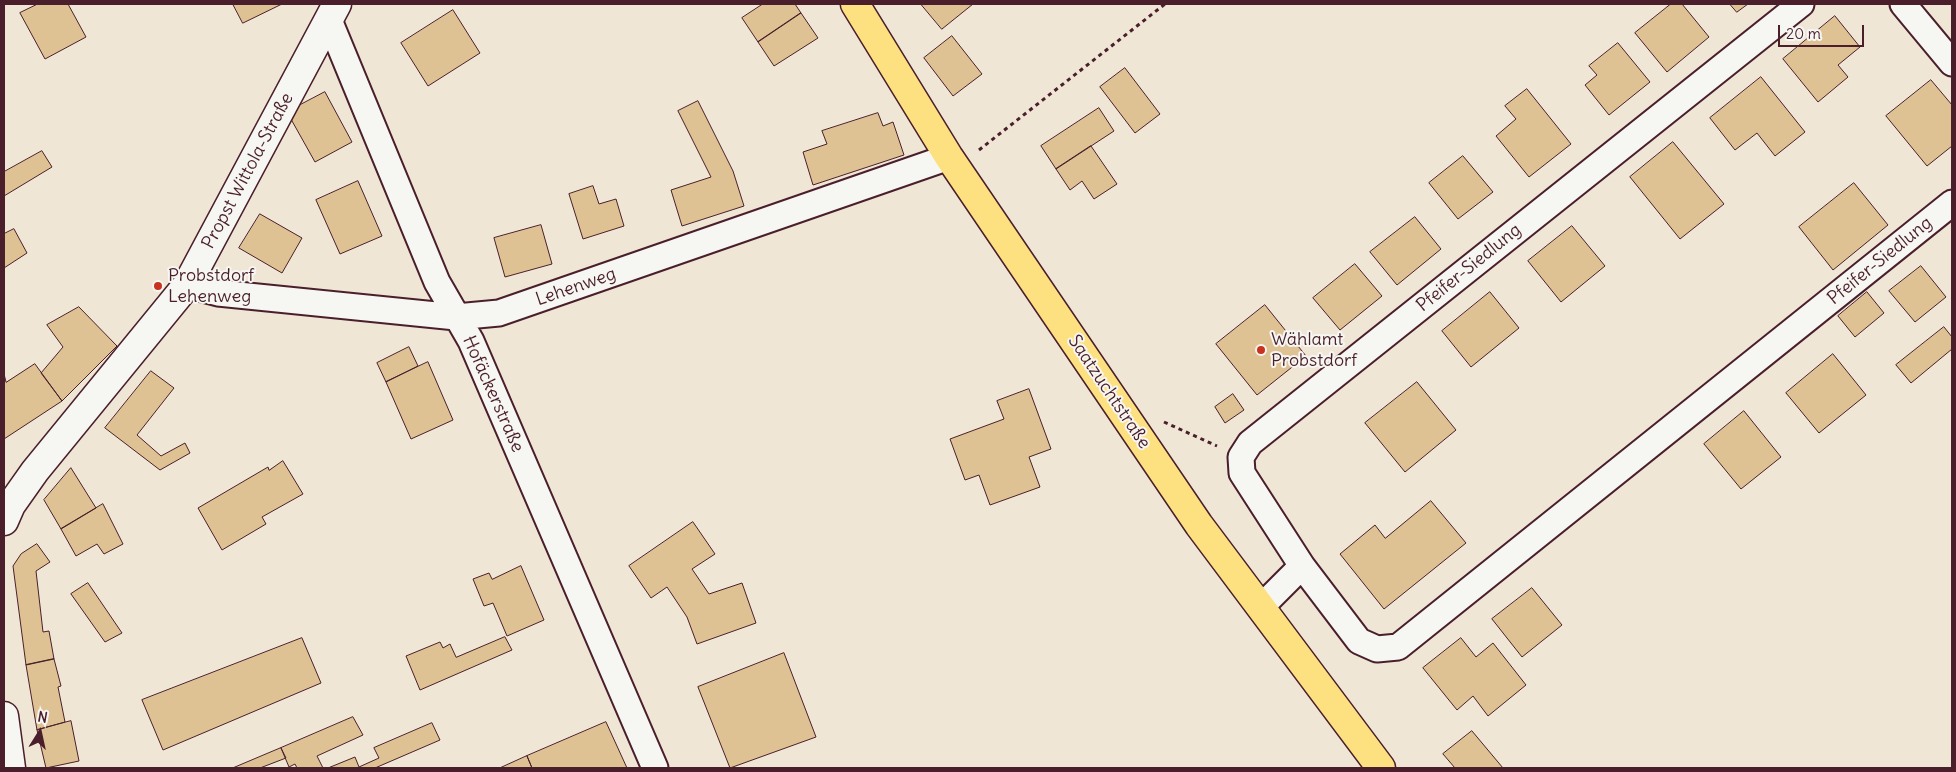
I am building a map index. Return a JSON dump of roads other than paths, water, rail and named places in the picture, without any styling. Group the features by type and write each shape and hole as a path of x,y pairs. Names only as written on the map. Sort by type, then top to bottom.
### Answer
{"main road":[{"name":"Saatzuchtstraße","path":"855,4 949,157 1200,525 1381,768"}],"street":[{"name":"Pfeifer-Siedlung","path":"1801,4 1250,443 1241,457 1242,474 1302,566 1360,641 1377,650 1398,647 1952,203"},
{"path":"1903,4 1952,63"},
{"name":"Propst Wittola-Straße","path":"6,508 188,285 333,12"},
{"name":"Hofäckerstraße","path":"333,12 437,282 471,342 655,768"},
{"name":"Lehenweg","path":"188,285 218,293 456,317 499,314 949,157"},
{"path":"1261,607 1302,566"},
{"path":"4,716 11,768"}],"place":[{"name":"Probstdorf Lehenweg","path":"158,286"},
{"name":"Wählamt Probstdorf","path":"1261,350"}]}
